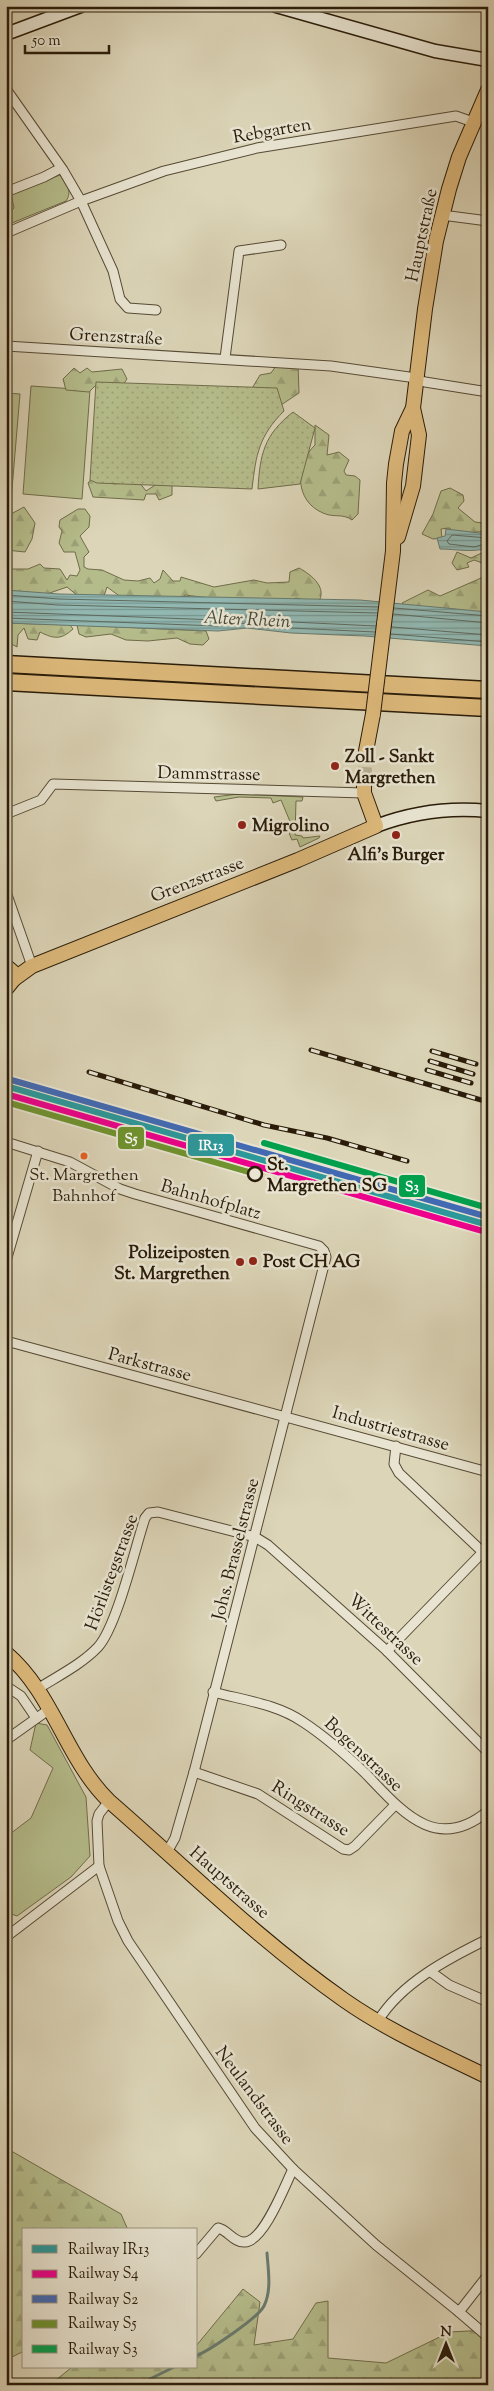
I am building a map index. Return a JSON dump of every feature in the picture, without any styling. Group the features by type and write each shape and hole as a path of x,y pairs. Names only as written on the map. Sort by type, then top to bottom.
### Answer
{"highway":[{"path":"6,664 488,690"},
{"path":"6,682 488,708"}],"main road":[{"path":"6,34 81,6"},
{"path":"276,6 435,51 488,60"},
{"name":"Hauptstraße","path":"413,402 425,309 442,215 459,157 488,90"},
{"path":"393,553 413,486 419,435 413,402"},
{"path":"366,751 373,714 393,553 395,473 402,431 413,402"},
{"path":"364,787 376,826 418,812 449,809 488,810"},
{"name":"Grenzstrasse","path":"10,984 32,966 298,860 376,826"},
{"name":"Grenzstrasse","path":"7,966 15,964 32,966"},
{"path":"7,966 12,972 10,984"},
{"name":"Hauptstrasse","path":"6,1653 27,1673 39,1688 85,1774 109,1802 288,1958 345,2001 378,2021 488,2077"}],"street":[{"path":"6,89 61,168 81,201 112,271 120,300 128,308 156,310"},
{"name":"Rebgarten","path":"6,233 81,201 164,171 230,154 456,116 473,122"},
{"path":"6,192 61,168"},
{"path":"442,215 488,221"},
{"path":"225,358 239,251 281,245"},
{"name":"Grenzstraße","path":"6,346 331,366 488,392"},
{"name":"Dammstrasse","path":"6,814 41,800 53,784 364,787"},
{"path":"6,892 32,966"},
{"name":"Bahnhofplatz","path":"6,1142 70,1162 120,1189 319,1246 324,1250"},
{"path":"6,1261 38,1151"},
{"name":"Johs. Brasselstrasse","path":"167,1852 175,1838 194,1772 213,1692 255,1538 325,1262 324,1250"},
{"name":"Parkstrasse","path":"6,1341 285,1416"},
{"name":"Industriestrasse","path":"285,1416 488,1472"},
{"path":"387,1650 485,1554 399,1473 394,1464 396,1446"},
{"name":"Hörlistegstrasse","path":"39,1688 78,1662 104,1640 112,1623 145,1518 150,1513 158,1512 255,1538"},
{"name":"Wittestrasse","path":"255,1538 268,1545 387,1650 488,1752"},
{"path":"6,1686 21,1696 36,1718"},
{"name":"Bogenstrasse","path":"213,1692 270,1706 301,1720 331,1741 407,1816 425,1825 442,1828 456,1827 473,1822 488,1811"},
{"path":"6,1740 51,1708"},
{"name":"Ringstrasse","path":"194,1772 258,1794 343,1849 349,1850 395,1805"},
{"name":"Neulandstrasse","path":"109,1802 99,1814 97,1821 99,1866 118,1921 128,1941 255,2128 293,2169 376,2245 488,2337"},
{"path":"6,1937 99,1866"},
{"path":"378,2021 387,2006 431,1972 488,1939"},
{"path":"431,1972 450,1985 488,2002"},
{"path":"198,2252 218,2228 223,2229 237,2240 244,2242 252,2240 265,2225 293,2169"},
{"path":"459,2312 488,2275"}],"green space":[{"path":"60,175 69,190 66,201 7,225 6,216 14,208 11,194"},
{"path":"298,364 299,393 278,407 251,390 260,375 271,373 276,366"},
{"path":"74,368 80,373 87,368 92,372 122,369 127,379 120,389 95,386 89,392 66,390 63,379"},
{"path":"96,382 277,388 284,411 269,429 260,446 252,489 97,483 90,480"},
{"path":"31,386 90,390 82,499 23,494"},
{"path":"6,393 20,394 9,525 6,525"},
{"path":"293,412 315,428 300,484 258,489 260,465 265,446 283,420"},
{"path":"315,425 329,435 327,455 339,452 349,460 344,471 346,475 355,476 360,480 358,514 352,520 323,513 307,500 302,491 301,472 308,453 315,445"},
{"path":"96,473 111,475 113,484 139,482 146,491 160,482 172,484 172,495 159,500 156,494 146,494 144,500 93,497 88,483"},
{"path":"450,488 463,495 464,501 458,508 475,522 483,523 488,509 488,531 466,533 451,539 450,528 441,529 442,538 433,539 422,534 433,514 441,491"},
{"path":"24,507 35,523 32,539 25,552 6,550 6,527 11,514"},
{"path":"78,509 85,509 90,516 89,527 80,536 89,552 84,557 84,567 88,569 102,570 124,580 138,581 150,578 154,583 160,579 163,570 173,581 180,581 181,577 214,587 254,580 267,583 289,582 290,572 299,568 317,582 320,587 321,597 318,603 296,598 275,606 185,595 178,601 125,600 107,587 104,596 78,596 67,587 44,595 6,596 6,569 28,569 40,564 44,568 60,569 67,580 70,575 77,576 80,570 75,552 64,552 59,543 62,531 59,527 60,520"},
{"path":"488,550 488,565 474,560 467,563 469,567 457,570 452,563 457,552 471,558"},
{"path":"488,575 488,619 416,618 402,603 428,590 440,596"},
{"path":"6,623 70,625 73,629 61,637 49,636 40,632 37,640 28,639 24,628 18,635 17,647 6,641"},
{"path":"77,625 206,631 209,639 203,645 190,644 177,638 148,641 126,640 111,634 86,637 79,634"},
{"path":"238,794 303,797 302,801 296,801 295,835 302,836 303,838 320,836 319,838 300,847 297,839 292,840 289,833 294,831 281,800 273,803 271,798 239,797 216,801 214,797"},
{"path":"36,1723 47,1725 86,1797 90,1856 71,1877 17,1916 6,1912 6,1837 31,1818 53,1768 30,1750"},
{"path":"6,2148 121,2214 127,2228 22,2228 22,2352 6,2360"},
{"path":"243,2289 260,2302 254,2345 293,2339 316,2303 328,2301 328,2358 386,2363 450,2332 488,2330 488,2385 50,2385 71,2368 198,2368 198,2344"}],"water":[{"path":"446,529 488,534 488,548 470,551 440,549 437,538 445,536"},
{"name":"Alter Rhein","path":"6,590 59,594 360,600 488,612 488,646 364,636 291,633 247,628 218,631 6,623"}],"waterway":[{"path":"198,2355 244,2326 264,2306 269,2286 267,2253"},
{"path":"138,2385 172,2368"}],"tunnel":[{"path":"364,781 366,751"}],"railway":[{"path":"311,1050 488,1102"},
{"path":"432,1051 476,1064"},
{"path":"430,1061 473,1074"},
{"path":"427,1070 471,1083"},
{"path":"89,1072 264,1125 327,1138 407,1161"}],"rail line":[{"name":"S2","path":"8,1079 488,1217"},
{"name":"IR13","path":"6,1086 488,1225"},
{"name":"S4","path":"6,1094 486,1232"},
{"name":"S5","path":"6,1102 256,1174"},
{"name":"S3","path":"264,1143 488,1208"}],"place":[{"name":"Zoll - Sankt Margrethen","path":"335,766"},
{"name":"Migrolino","path":"242,825"},
{"name":"Alfi's Burger","path":"396,835"},
{"name":"St. Margrethen Bahnhof","path":"84,1156"},
{"name":"St. Margrethen SG","path":"255,1174"},
{"name":"Post CH AG","path":"253,1261"},
{"name":"Polizeiposten St. Margrethen","path":"240,1262"}]}
